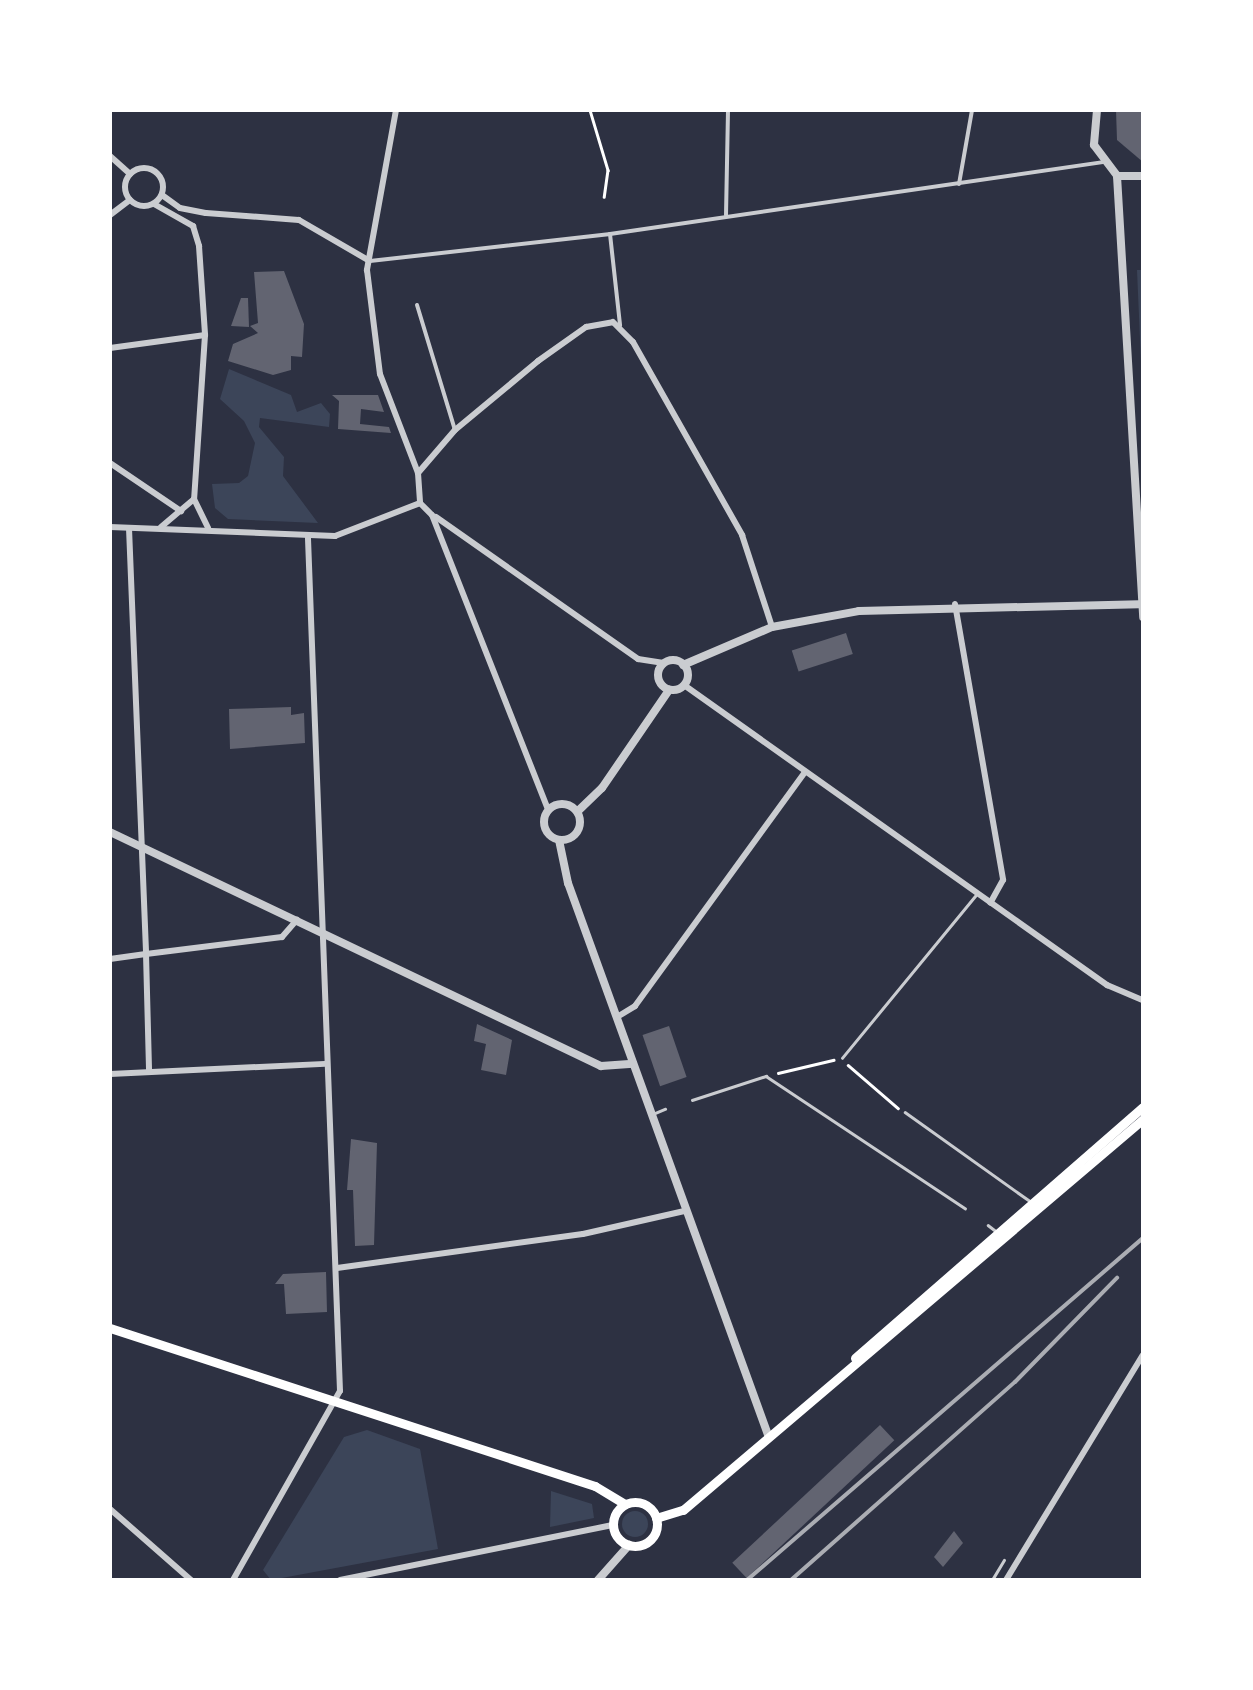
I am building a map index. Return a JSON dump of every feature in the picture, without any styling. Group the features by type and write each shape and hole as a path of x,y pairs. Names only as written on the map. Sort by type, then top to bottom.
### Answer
{"main road":[{"path":"804,1406 1143,1108"},
{"path":"656,1518 683,1510 1143,1119"},
{"path":"110,1328 596,1486 625,1504 644,1504 656,1518"},
{"path":"625,1504 613,1525 628,1545 650,1539 656,1518"}],"street":[{"path":"396,110 368,260 380,374 418,473 420,503 638,659 683,664 772,627 955,604 1141,604"},
{"path":"726,215 728,110"},
{"path":"959,184 972,110"},
{"path":"1097,110 1094,145 1117,176 1143,617"},
{"path":"110,156 130,174 130,200"},
{"path":"130,174 146,167 157,172 162,195 180,208 299,220 368,260 610,234 1103,162"},
{"path":"1117,176 1143,176"},
{"path":"154,204 162,195"},
{"path":"110,215 130,200 154,204 194,226"},
{"path":"206,213 194,226 206,335 194,499 208,528"},
{"path":"610,234 620,325 742,535 772,627"},
{"path":"403,259 407,270"},
{"path":"417,305 454,430"},
{"path":"418,473 454,430 586,327 603,321 620,325"},
{"path":"110,348 206,335"},
{"path":"110,463 181,510"},
{"path":"158,529 194,499"},
{"path":"110,527 341,536 420,503"},
{"path":"432,514 548,810 546,831 559,840 568,883 768,1435"},
{"path":"129,528 149,1071"},
{"path":"224,1580 234,1579 336,1402 338,1268 325,1064 308,536"},
{"path":"955,604 1003,880 990,903"},
{"path":"664,663 658,680 668,690"},
{"path":"683,664 684,685"},
{"path":"578,811 602,788 668,690 684,685"},
{"path":"684,685 1108,985 1143,1000"},
{"path":"617,1017 635,1006 804,773"},
{"path":"548,810 563,803 578,811"},
{"path":"559,840 580,829 578,811"},
{"path":"110,832 601,1066 632,1064"},
{"path":"110,959 282,937 297,920"},
{"path":"110,1074 325,1064"},
{"path":"338,1268 583,1234 684,1211"},
{"path":"1006,1580 1143,1356"},
{"path":"110,1509 191,1580"},
{"path":"340,1580 613,1525"},
{"path":"598,1580 628,1545"}],"lane":[{"path":"842,1058 976,894"},
{"path":"692,1100 766,1076 966,1208"},
{"path":"650,1116 665,1109"},
{"path":"905,1112 1032,1203"},
{"path":"988,1224 998,1232"},
{"path":"992,1580 1004,1560"}],"path":[{"path":"590,110 608,170 604,197"},
{"path":"766,1076 842,1058 905,1112"}],"shaded area":[{"path":"1137,270 1143,270 1143,409"},
{"path":"229,369 291,395 297,412 321,403 330,414 329,427 260,418 259,427 284,457 283,476 318,523 228,519 215,508 212,484 239,483 248,476 255,443 244,421 220,399"},
{"path":"367,1430 420,1449 438,1549 271,1580 263,1570 344,1437"},
{"path":"551,1491 592,1504 594,1518 550,1527"},
{"path":"635,1511 644,1515 648,1524 644,1533 635,1537 626,1533 622,1524 626,1515"}],"building":[{"path":"1116,110 1143,110 1143,162 1117,140"},
{"path":"284,271 304,324 302,357 291,356 291,370 273,375 228,361 233,344 258,333 250,326 258,323 254,272"},
{"path":"241,298 248,298 249,327 231,326"},
{"path":"332,395 378,395 384,412 361,409 360,424 389,427 391,433 338,429 339,401"},
{"path":"846,633 853,654 799,672 792,651"},
{"path":"291,707 291,715 304,713 305,743 230,749 229,709"},
{"path":"477,1024 512,1040 506,1075 481,1070 486,1044 474,1041"},
{"path":"669,1026 687,1077 660,1086 643,1035"},
{"path":"351,1139 377,1143 374,1245 355,1246 353,1190 347,1190"},
{"path":"326,1272 327,1312 286,1314 284,1284 275,1284 283,1274"},
{"path":"880,1425 894,1440 747,1578 732,1563"},
{"path":"954,1531 963,1543 943,1567 934,1557"}],"railway":[{"path":"747,1580 1143,1238"},
{"path":"791,1580 1015,1382 1117,1278"}]}
